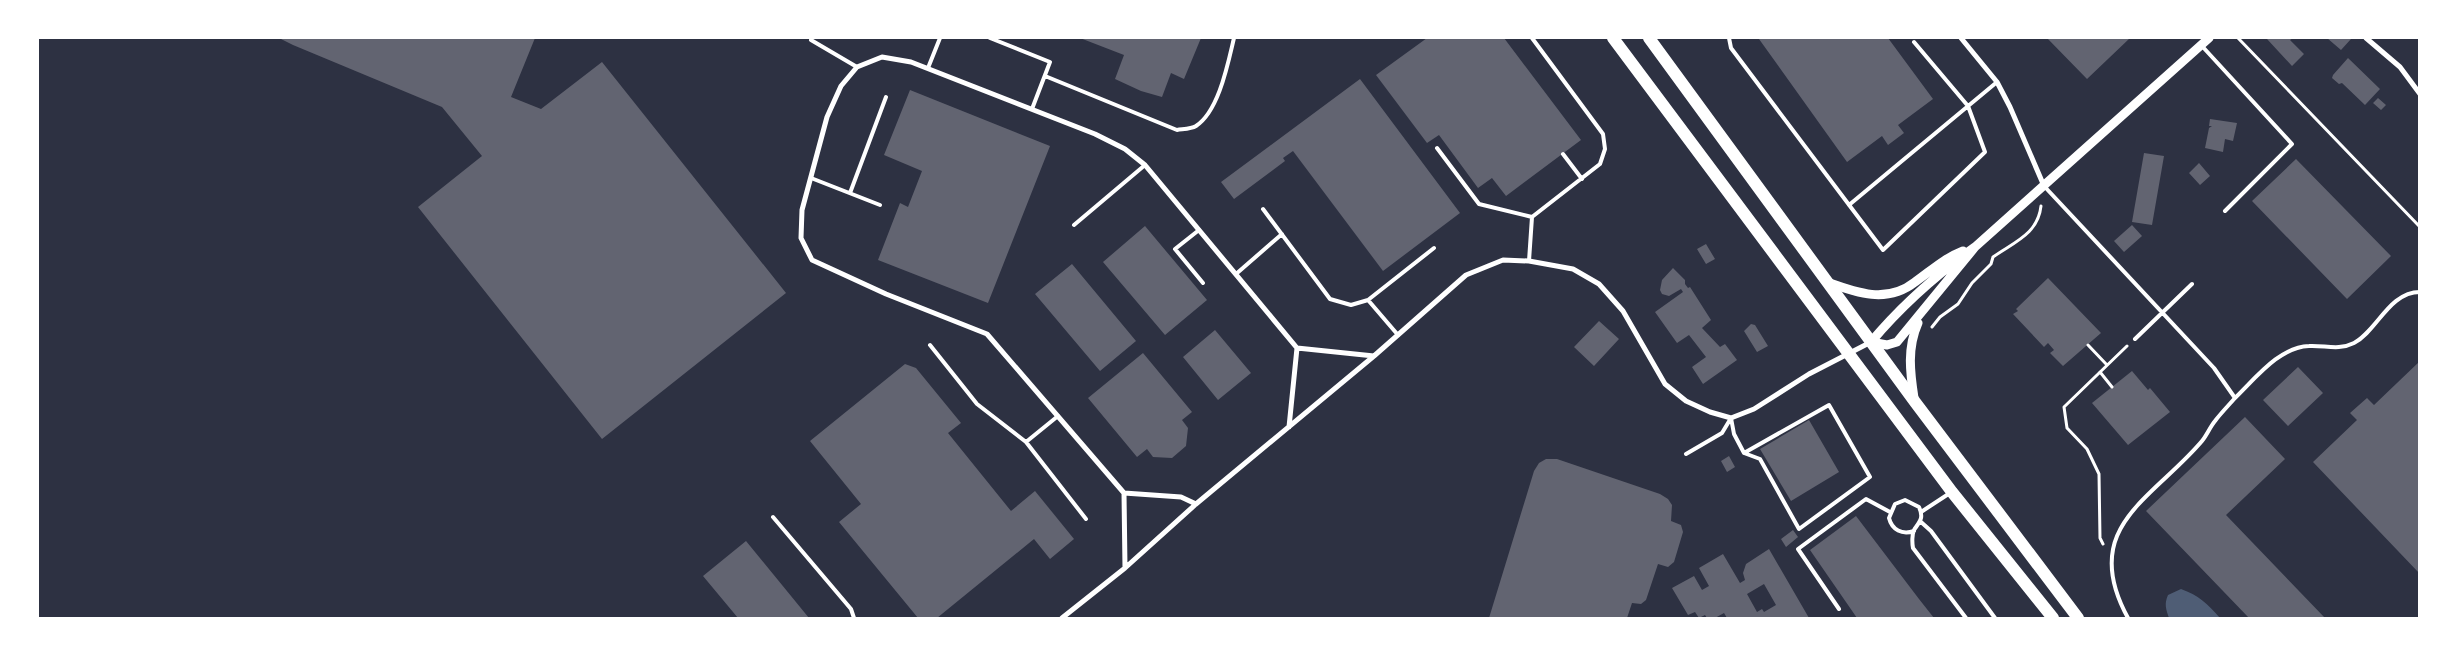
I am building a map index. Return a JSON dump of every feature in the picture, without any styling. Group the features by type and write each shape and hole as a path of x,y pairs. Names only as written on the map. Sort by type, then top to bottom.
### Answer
{"main road":[{"path":"1613,38 1952,492 2053,618"},
{"path":"1649,38 1915,402 2078,618"}],"street":[{"path":"1961,38 1997,82 2010,107 2044,186"},
{"path":"1062,618 1125,568 1196,504 1374,356 1466,275 1503,260 1530,261 1573,269 1598,284 1623,312 1665,384 1686,401 1710,412 1731,418 1754,410 1809,374 1871,342 1892,317 1935,276 1975,247 2209,38"},
{"path":"2366,38 2400,67 2420,94"},
{"path":"1125,568 1124,492 987,334 886,294 812,260 801,238 802,210 827,117 841,86 858,67 882,57 911,62 1095,134 1125,149 1145,165 1297,348 1374,356"},
{"path":"1871,342 1887,345 1897,342 1975,247"},
{"path":"1828,282 1855,293 1873,295 1896,293 1914,284 1946,258 1975,247"},
{"path":"1915,402 1909,362 1914,332 1923,311"},
{"path":"1289,426 1297,348"},
{"path":"1124,492 1181,497 1196,504"}],"lane":[{"path":"928,68 940,38"},
{"path":"990,38 1050,62 1032,109"},
{"path":"1045,76 1177,130 1194,127 1207,117 1227,70 1234,38"},
{"path":"1530,261 1532,217 1600,164 1605,149 1603,134 1532,38"},
{"path":"1729,38 1731,48 1883,250 1985,152 1968,106 1914,42"},
{"path":"811,40 858,67"},
{"path":"2201,45 2292,144 2225,211"},
{"path":"1850,205 1997,82"},
{"path":"850,194 886,97"},
{"path":"1437,148 1479,204 1532,217"},
{"path":"1563,154 1582,178"},
{"path":"1074,224 1145,165"},
{"path":"811,178 880,205"},
{"path":"2044,186 2214,368 2235,398"},
{"path":"1263,209 1330,299 1351,305 1368,300 1434,248"},
{"path":"1199,230 1175,249 1203,283"},
{"path":"1236,274 1282,234"},
{"path":"2134,339 2192,284"},
{"path":"2128,618 2117,598 2112,563 2119,530 2133,508 2203,440 2235,398 2278,358 2290,350 2308,346 2332,349 2355,343 2403,297 2420,292"},
{"path":"1368,300 1398,335"},
{"path":"930,346 977,404 1026,442 1086,519"},
{"path":"1731,418 1734,434 1744,453 1760,459 1800,529 1870,478 1829,405 1744,453"},
{"path":"1026,442 1058,416"},
{"path":"1686,454 1722,433 1731,418"},
{"path":"1921,512 1952,492"},
{"path":"1838,609 1798,549 1866,499 1890,512"},
{"path":"1905,500 1915,503 1921,512 1921,522 1914,530 1909,532 1898,531 1891,523 1890,512 1896,504 1905,500"},
{"path":"773,517 851,609 854,618"},
{"path":"1921,522 1931,531 1995,618"},
{"path":"1914,530 1913,548 1966,618"}],"path":[{"path":"2238,38 2420,227"},
{"path":"1929,332 1940,317 1958,304 1972,283 1991,264 1993,256 2026,236 2037,222 2044,186"},
{"path":"2112,563 2100,538 2098,474 2086,449 2067,428 2064,407 2134,339"},
{"path":"2088,345 2107,365"},
{"path":"2100,372 2112,387"}],"water":[{"path":"2181,589 2202,600 2220,618 2169,618 2166,606 2168,595"}],"building":[{"path":"282,38 535,38 511,97 541,109 602,62 786,293 602,439 418,207 482,156 442,107 293,45"},
{"path":"1080,38 1201,38 1184,79 1171,73 1162,97 1141,91 1115,79 1124,55"},
{"path":"1427,38 1504,38 1581,140 1506,196 1492,178 1478,188 1439,135 1427,143 1376,75"},
{"path":"1888,38 1933,99 1898,125 1904,133 1888,145 1882,136 1847,162 1759,39"},
{"path":"2047,38 2130,38 2087,79"},
{"path":"2293,38 2290,40 2304,54 2292,66 2267,39"},
{"path":"2327,38 2349,38 2351,39 2341,50"},
{"path":"2348,58 2380,89 2365,105 2342,83 2339,84 2332,78"},
{"path":"1360,79 1460,213 1383,271 1293,151 1283,158 1285,161 1234,199 1221,182"},
{"path":"910,90 1050,146 988,303 878,260 900,203 908,207 922,171 884,155"},
{"path":"2378,98 2386,105 2381,110 2373,103"},
{"path":"2210,119 2237,123 2233,141 2225,139 2223,152 2205,148 2209,128 2212,126 2209,126"},
{"path":"2144,153 2164,156 2152,225 2132,222"},
{"path":"2296,159 2391,256 2347,299 2252,201"},
{"path":"2199,163 2210,176 2200,185 2189,173"},
{"path":"2132,225 2142,236 2124,252 2114,241"},
{"path":"1145,226 1207,300 1165,335 1103,262"},
{"path":"1706,244 1715,259 1706,264 1697,249"},
{"path":"1072,264 1136,341 1100,371 1035,294"},
{"path":"1673,268 1685,280 1685,284 1688,288 1690,287 1711,320 1702,328 1720,347 1725,344 1737,360 1703,384 1692,367 1706,357 1689,335 1677,343 1655,312 1683,292 1681,289 1669,296 1662,294 1660,290 1662,280"},
{"path":"2048,278 2101,333 2063,366 2050,353 2054,350 2048,343 2044,347 2013,314"},
{"path":"1599,321 1619,339 1594,366 1574,347"},
{"path":"1751,324 1755,325 1768,346 1757,352 1744,331"},
{"path":"1215,330 1251,373 1218,400 1183,357"},
{"path":"1143,353 1192,412 1182,420 1188,428 1186,446 1172,458 1153,457 1147,449 1137,457 1088,398"},
{"path":"2420,361 2420,574 2313,462 2357,420 2350,413 2367,398 2374,405"},
{"path":"905,364 916,368 961,423 948,433 1011,511 1035,491 1074,539 1050,559 1034,539 937,618 918,618 839,522 861,504 810,441"},
{"path":"2298,367 2323,393 2288,426 2263,400"},
{"path":"2132,371 2148,390 2150,388 2170,412 2128,445 2092,403"},
{"path":"2245,417 2285,459 2226,515 2325,618 2249,618 2146,511"},
{"path":"1809,420 1839,472 1791,501 1760,449"},
{"path":"1729,456 1735,467 1727,472 1721,461"},
{"path":"1546,459 1557,459 1660,494 1668,499 1672,505 1671,521 1681,525 1683,532 1674,562 1668,567 1658,564 1646,600 1641,604 1632,603 1627,618 1489,618 1534,471 1539,463"},
{"path":"1856,516 1934,618 1857,618 1810,550"},
{"path":"1793,530 1798,537 1786,547 1781,539"},
{"path":"746,541 809,618 738,618 703,576"},
{"path":"1769,549 1809,618 1727,618 1724,613 1715,618 1707,618 1705,615 1699,618 1695,612 1688,615 1672,588 1694,576 1702,590 1709,586 1699,568 1723,554 1740,583 1745,580 1743,573 1746,564","holes":["1764,584 1776,605 1764,612 1762,609 1757,612 1747,594"]}]}
